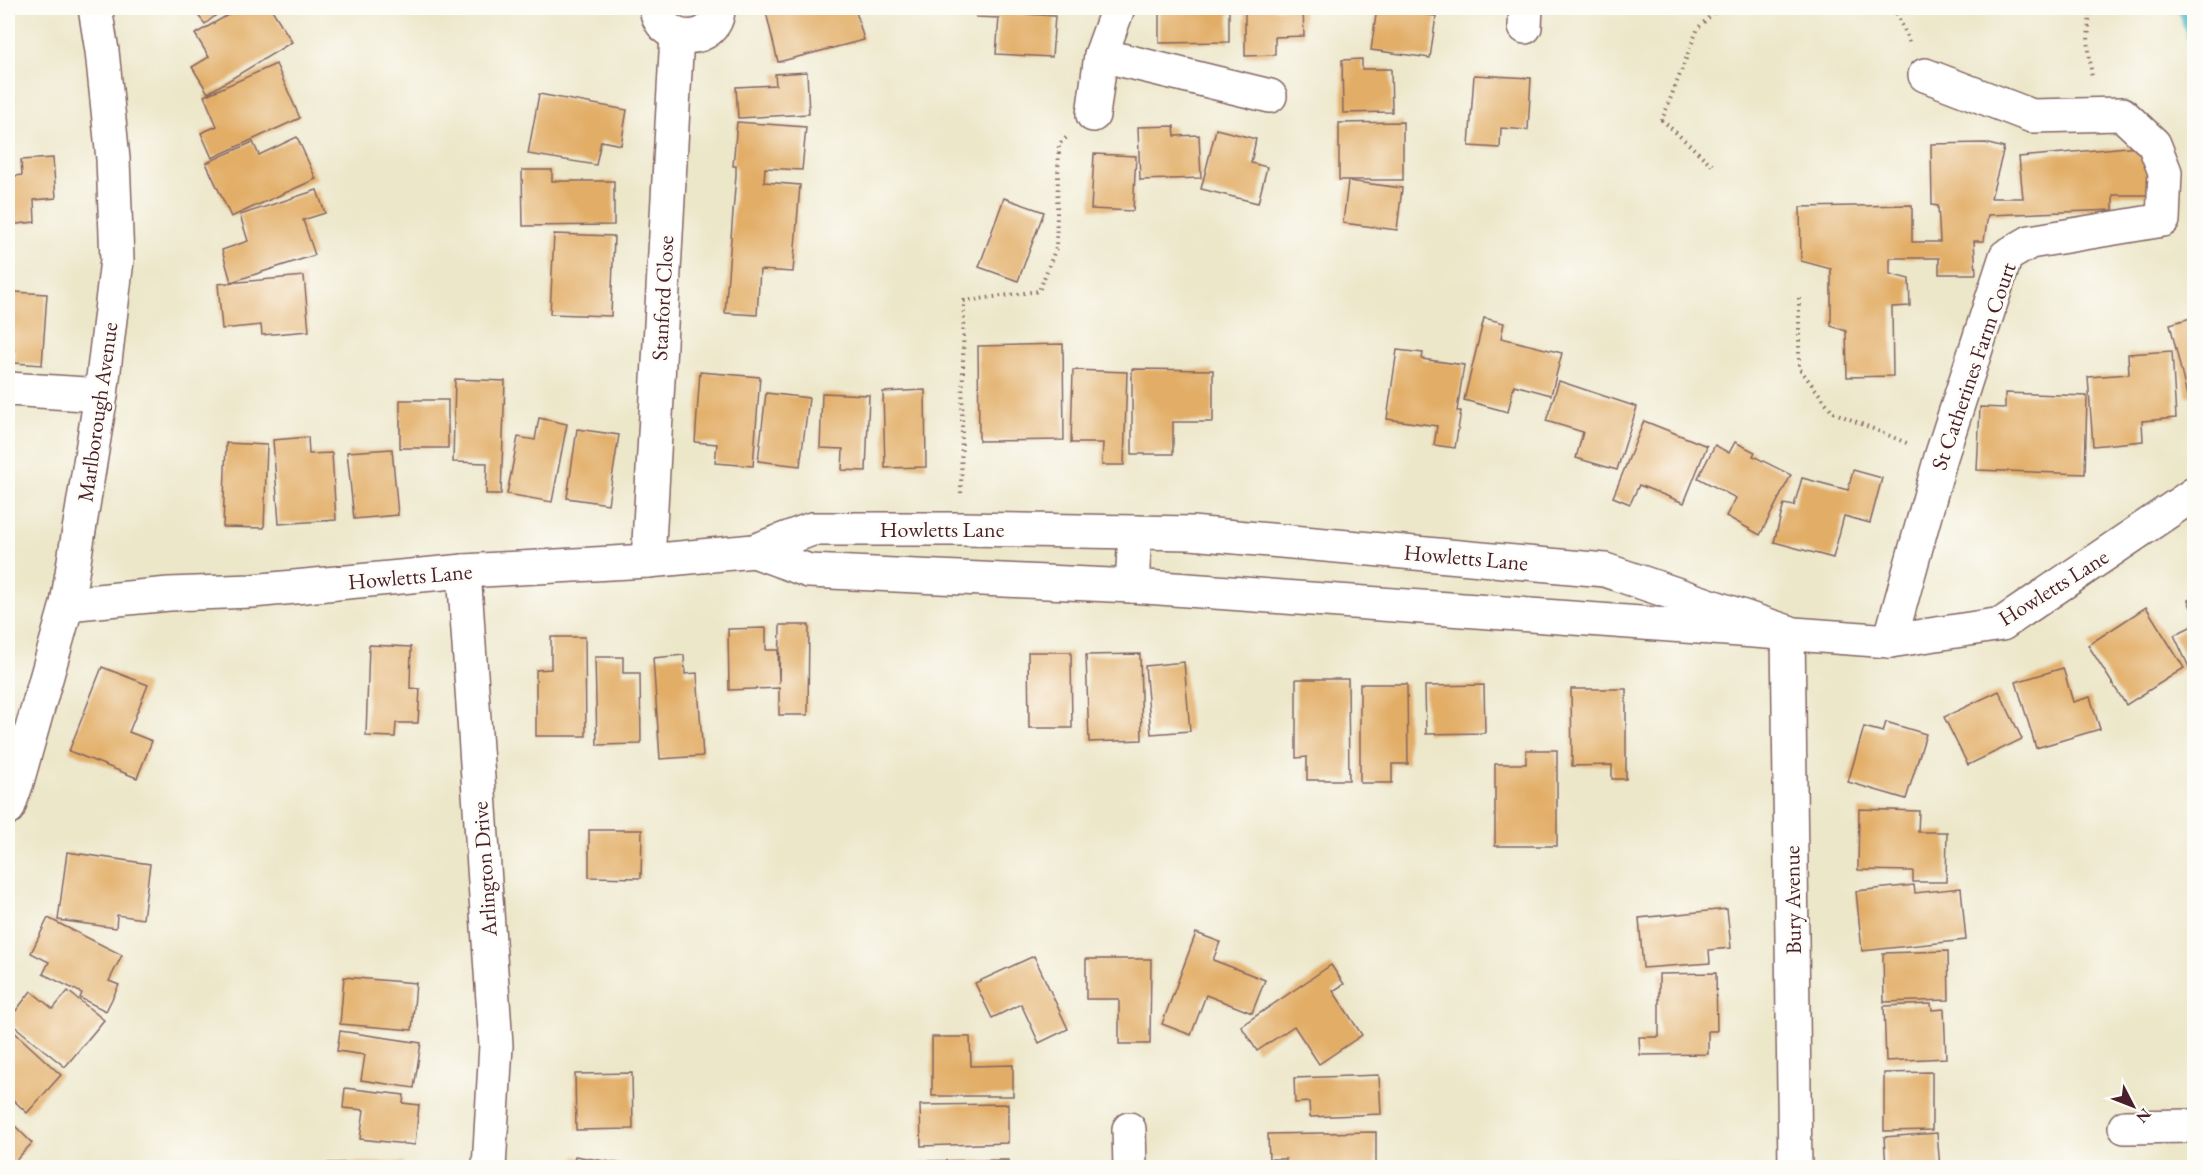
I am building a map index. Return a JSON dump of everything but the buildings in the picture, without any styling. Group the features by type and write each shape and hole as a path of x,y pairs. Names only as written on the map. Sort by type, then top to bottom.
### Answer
{"street":[{"name":"Marlborough Avenue","path":"8,808 67,604 101,395 117,260 113,159 102,51 95,8"},
{"path":"656,8 661,24 668,31 687,37 707,30 714,22 718,8"},
{"path":"1093,115 1101,55 1118,8"},
{"name":"Stanford Close","path":"648,561 677,35"},
{"path":"1101,55 1270,96"},
{"path":"1925,75 2032,116 2095,114"},
{"name":"St Catherines Farm Court","path":"1890,641 1941,457 2006,256 2030,242 2163,220 2165,172 2154,144 2122,114 2095,114"},
{"path":"8,389 101,395"},
{"name":"Howletts Lane","path":"754,551 809,572 1132,586 1890,641 2002,624 2194,494"},
{"name":"Howletts Lane","path":"67,604 169,594 252,591 464,571 648,561 754,551 812,529 961,529 1191,533 1605,570 1788,632"},
{"path":"1132,586 1135,532"},
{"name":"Arlington Drive","path":"464,571 495,1045 489,1167"},
{"name":"Bury Avenue","path":"1788,632 1795,1167"},
{"path":"2125,1127 2194,1126"},
{"path":"1129,1129 1130,1167"}],"path":[{"path":"1712,165 1662,120 1698,28 1718,8"},
{"path":"2090,8 2088,41 2095,114"},
{"path":"961,529 964,301 1039,291 1056,248 1059,144 1093,115"},
{"path":"1799,298 1799,368 1833,412 1941,457"}],"waterway":[{"path":"2183,8 2194,41"}]}
